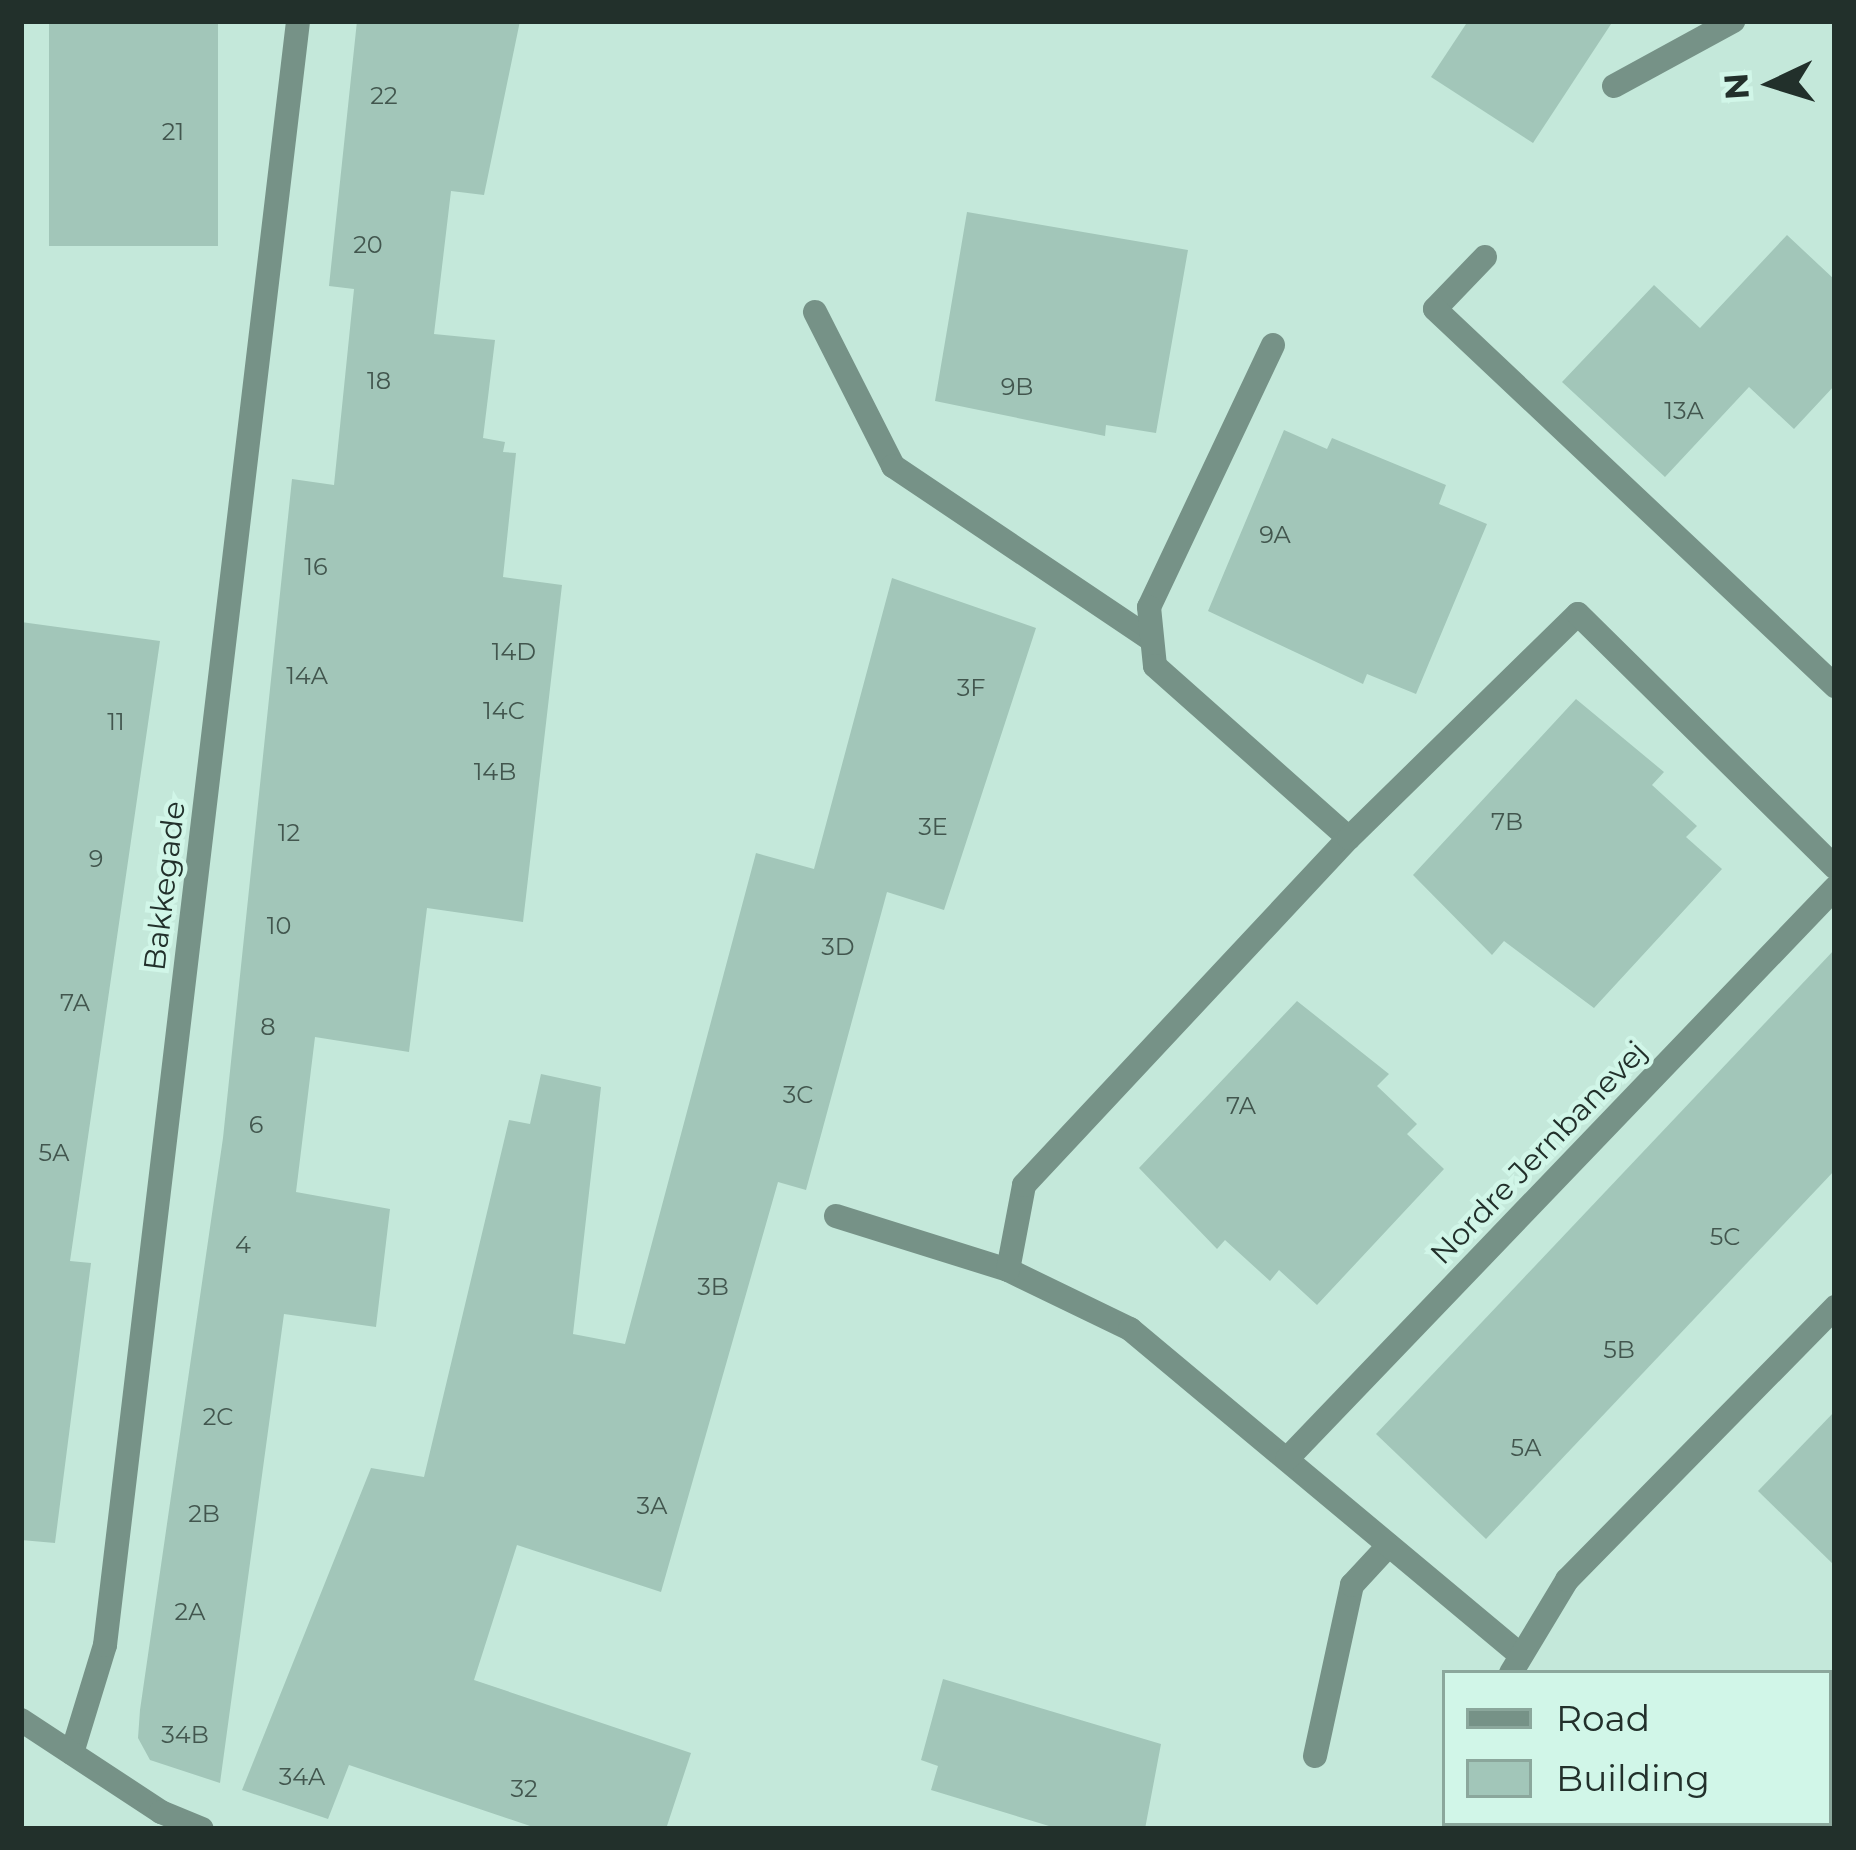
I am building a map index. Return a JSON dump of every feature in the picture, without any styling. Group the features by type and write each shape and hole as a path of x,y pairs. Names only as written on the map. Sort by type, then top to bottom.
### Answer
{"street":[{"name":"Bakkegade","path":"72,1754 105,1645 298,21"},
{"path":"1614,86 1732,21"},
{"path":"1484,256 1435,309 1835,686"},
{"path":"814,313 893,466 1152,640"},
{"path":"1273,345 1149,607 1155,666 1349,838"},
{"path":"1008,1270 1024,1185 1349,838 1578,614 1835,867"},
{"name":"Nordre Jernbanevej","path":"1287,1459 1835,888"},
{"path":"836,1216 1008,1270 1130,1329 1389,1545 1514,1663 1567,1580 1835,1307"},
{"path":"1315,1756 1352,1585 1389,1545"},
{"path":"21,1720 160,1812 202,1829"}],"building":[{"path":"49,21 218,21 218,246 49,246"},
{"path":"357,21 520,21 484,195 451,191 434,334 495,340 483,438 505,442 503,452 516,453 503,577 562,585 523,922 427,908 409,1052 315,1037 296,1192 390,1209 376,1327 284,1314 220,1783 150,1760 138,1738 140,1710 223,1138 292,479 334,485 354,289 329,286"},
{"path":"1468,21 1613,21 1533,143 1431,77"},
{"path":"967,212 1188,250 1156,433 1106,425 1105,436 935,401"},
{"path":"1787,235 1835,280 1835,385 1794,429 1749,387 1665,477 1562,382 1654,285 1700,328"},
{"path":"1284,430 1327,449 1332,438 1446,485 1439,504 1487,524 1416,694 1367,674 1363,684 1208,611"},
{"path":"892,578 1036,628 944,910 887,892 806,1190 778,1182 661,1592 517,1545 474,1680 691,1753 666,1829 539,1829 349,1765 328,1819 242,1790 371,1468 424,1477 509,1120 530,1124 541,1074 601,1087 573,1334 625,1344 756,853 814,869"},
{"path":"21,622 160,641 70,1261 91,1263 55,1543 21,1540"},
{"path":"1576,699 1664,772 1652,785 1697,826 1686,837 1722,869 1594,1008 1504,941 1492,955 1413,875"},
{"path":"1835,949 1835,1170 1486,1539 1376,1434"},
{"path":"1297,1001 1389,1074 1377,1086 1417,1124 1407,1134 1444,1169 1317,1305 1279,1270 1270,1281 1225,1240 1217,1249 1139,1168"},
{"path":"1835,1411 1835,1566 1758,1491"},
{"path":"943,1679 1161,1744 1145,1829 1059,1829 931,1790 938,1766 921,1760"}]}
